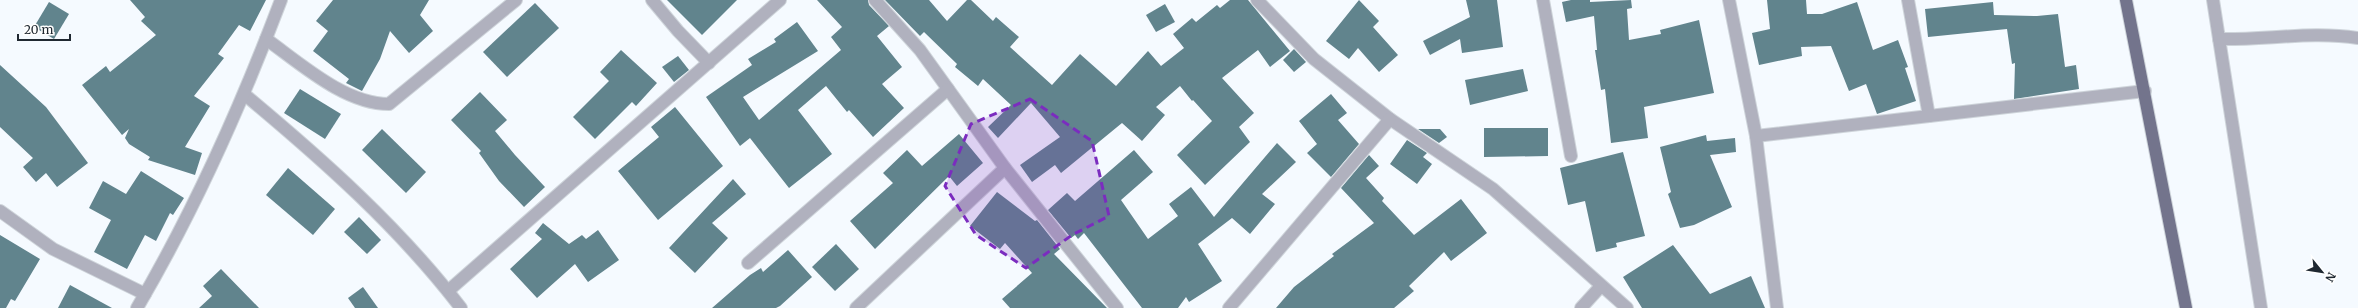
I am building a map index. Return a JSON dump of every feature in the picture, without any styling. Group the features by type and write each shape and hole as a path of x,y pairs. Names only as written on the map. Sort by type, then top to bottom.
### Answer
{"main road":[{"path":"2126,0 2145,91 2186,308"}],"street":[{"path":"137,308 184,223 244,94 281,0"},
{"path":"266,39 344,92 375,104 389,104 516,0"},
{"path":"652,0 678,31 709,63"},
{"path":"448,291 780,0"},
{"path":"875,0 920,50 1005,168 1117,308"},
{"path":"1257,0 1314,59 1390,120 1493,189 1627,308"},
{"path":"1543,0 1571,156"},
{"path":"1729,0 1756,136 1777,308"},
{"path":"1908,0 1929,116"},
{"path":"2213,0 2261,308"},
{"path":"2219,39 2257,39 2330,34 2358,38"},
{"path":"748,263 948,88"},
{"path":"1756,136 2145,91"},
{"path":"244,94 307,147 400,235 461,308"},
{"path":"1229,308 1390,120"},
{"path":"856,308 1005,168"},
{"path":"0,211 53,248 145,294"},
{"path":"1581,308 1601,286"}],"highlighted area":[{"path":"1030,99 1092,141 1109,216 1072,235 1026,268 976,235 945,186 971,124"}],"building":[{"path":"130,0 266,0 250,31 239,25 218,54 224,58 194,96 210,106 185,147 202,153 195,175 148,160 150,157 129,144 125,138 129,129 122,135 82,85 106,66 110,72 156,35 141,21 145,17"},
{"path":"333,0 429,0 420,15 433,31 409,53 390,31 380,59 362,91 346,83 349,79 313,51 328,31 316,21"},
{"path":"667,0 737,0 702,35"},
{"path":"817,0 868,0 869,5 889,26 877,36 902,67 882,84 904,108 873,137 849,110 847,112 826,86 798,110 832,154 789,188 750,138 740,146 706,97 752,65 748,59 776,42 774,39 797,22 818,51 743,97 759,120 841,50 831,37 842,27"},
{"path":"885,0 929,0 947,21 967,0 971,0 993,21 996,17 1019,37 1010,47 1052,85 1080,54 1116,86 1148,51 1161,66 1184,48 1173,34 1192,18 1196,22 1217,5 1220,8 1230,0 1248,0 1290,51 1270,67 1258,50 1222,78 1254,113 1239,127 1250,142 1205,185 1177,155 1212,121 1193,100 1192,101 1180,86 1156,107 1165,115 1142,141 1122,123 1061,173 1055,165 1032,182 1020,165 1060,137 1031,103 998,138 988,127 1011,105 983,79 978,86 955,67 957,64 924,32 920,36"},
{"path":"1359,0 1379,21 1373,27 1398,55 1379,72 1358,48 1349,59 1326,41"},
{"path":"1466,0 1497,0 1503,47 1462,53 1460,39 1430,55 1423,41 1470,17"},
{"path":"1571,0 1590,0 1590,2 1631,0 1632,8 1627,9 1629,40 1661,34 1660,30 1699,20 1714,93 1644,107 1648,138 1611,143 1605,89 1601,90 1595,50 1597,50 1594,16 1566,22 1562,2"},
{"path":"1767,0 1806,0 1807,14 1822,14 1857,2 1873,50 1898,40 1908,67 1905,68 1916,101 1877,114 1866,84 1849,91 1831,46 1801,47 1802,56 1759,65 1752,33 1770,29"},
{"path":"49,2 69,14 54,39 34,27"},
{"path":"1993,2 1994,15 2037,16 2058,14 2065,67 2076,65 2079,89 2014,99 2015,63 2012,64 2007,29 1928,37 1925,9"},
{"path":"535,3 559,28 507,77 483,52"},
{"path":"1165,4 1175,22 1156,32 1146,15"},
{"path":"1294,49 1306,62 1294,72 1283,60"},
{"path":"621,50 657,83 636,106 632,102 595,139 573,117 609,81 600,72"},
{"path":"678,56 689,70 674,82 662,67"},
{"path":"0,65 46,107 88,163 57,187 46,173 36,182 23,167 33,158 0,127"},
{"path":"1523,69 1528,91 1470,105 1465,80"},
{"path":"300,89 341,114 325,139 284,113"},
{"path":"480,92 507,120 495,131 545,187 524,207 499,181 479,153 481,151 451,120"},
{"path":"1331,94 1347,113 1338,120 1359,144 1331,177 1307,153 1317,144 1299,121"},
{"path":"675,107 723,166 658,220 618,171 659,137 651,127"},
{"path":"1484,128 1548,128 1548,156 1484,157"},
{"path":"382,129 426,172 406,193 362,150"},
{"path":"1418,129 1440,129 1447,137 1439,143"},
{"path":"959,134 983,163 957,186 949,176 875,249 850,221 893,183 883,173 907,150 922,166"},
{"path":"1706,135 1707,141 1735,138 1736,152 1710,155 1732,207 1694,225 1680,228 1668,194 1671,192 1660,147"},
{"path":"1407,140 1427,153 1423,157 1432,164 1417,184 1390,164"},
{"path":"1277,143 1296,162 1262,194 1275,204 1250,234 1232,218 1198,244 1222,281 1189,302 1186,297 1178,308 1142,308 1084,233 1078,239 1075,235 1071,238 1048,210 1067,193 1075,201 1134,150 1153,172 1121,200 1148,239 1178,216 1169,204 1191,187 1214,217"},
{"path":"1623,152 1645,236 1616,243 1617,247 1596,252 1585,201 1568,205 1560,168"},
{"path":"1369,155 1379,166 1366,178 1384,198 1382,201 1414,235 1461,199 1487,233 1451,261 1444,252 1409,286 1414,291 1394,308 1276,308 1294,287 1334,256 1332,254 1374,223 1341,188"},
{"path":"288,168 335,209 313,235 266,195"},
{"path":"141,171 184,198 173,215 170,213 156,241 145,235 127,269 94,252 111,220 89,208 103,181 126,194"},
{"path":"733,179 746,194 712,223 728,238 695,273 669,248"},
{"path":"997,192 1035,221 1037,220 1060,249 1054,254 1107,308 1010,308 1002,299 1032,273 1005,243 1000,249 970,226"},
{"path":"359,217 381,240 367,254 344,232"},
{"path":"543,223 569,244 582,235 586,239 598,230 619,260 588,282 575,264 537,298 510,269 542,239 535,233"},
{"path":"0,235 40,259 15,301 11,299 6,308 0,308"},
{"path":"836,244 859,269 835,291 812,267"},
{"path":"1673,245 1710,294 1751,276 1765,308 1642,308 1623,277"},
{"path":"788,250 812,277 780,306 776,308 712,308 750,275 761,268 763,272"},
{"path":"221,269 259,308 199,308 212,296 203,286"},
{"path":"70,285 112,308 58,308"},
{"path":"363,287 378,308 355,308 348,298"}]}
